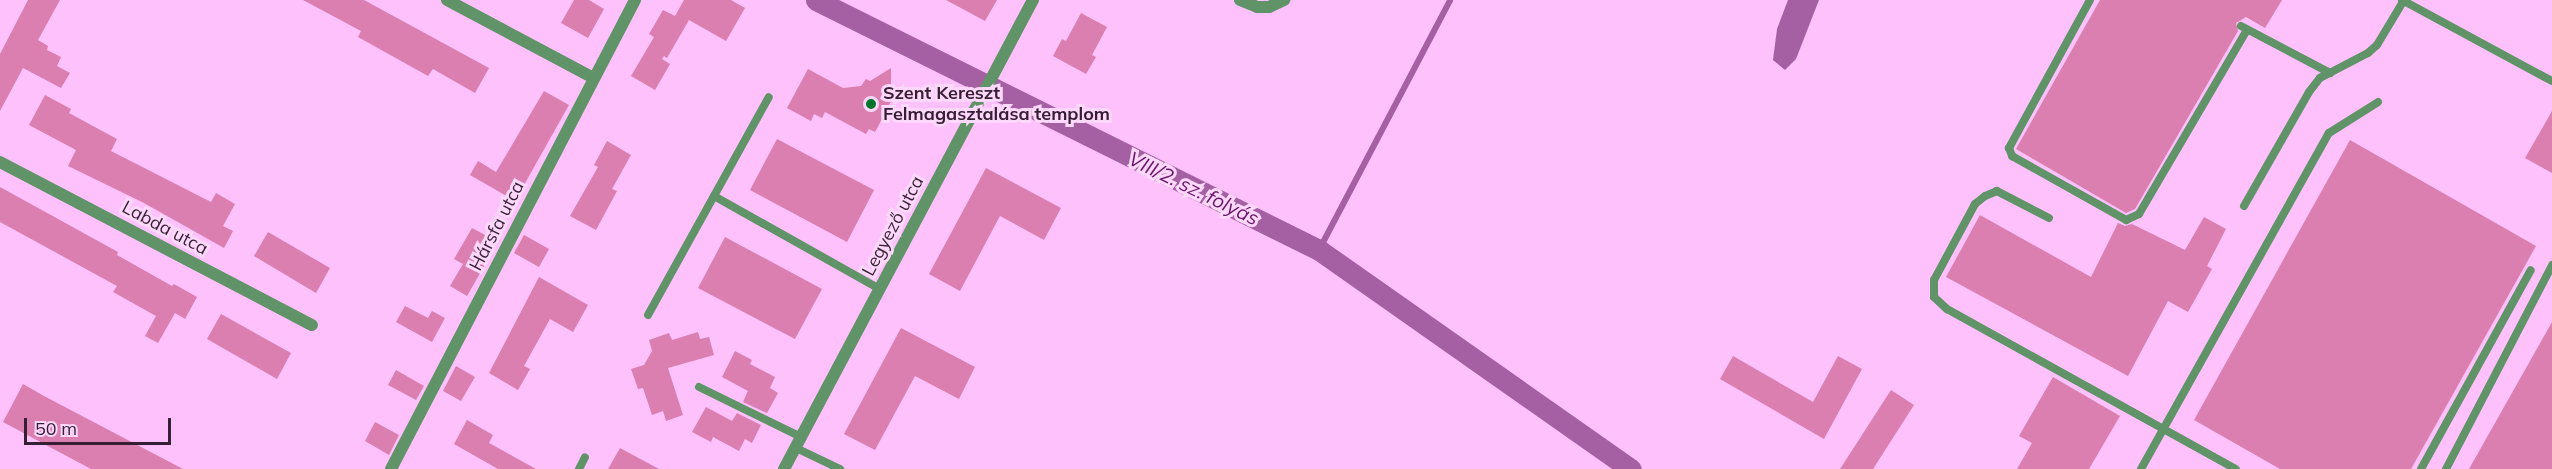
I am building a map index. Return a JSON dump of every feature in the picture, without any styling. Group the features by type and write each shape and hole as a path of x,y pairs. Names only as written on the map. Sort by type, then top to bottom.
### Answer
{"street":[{"path":"447,0 594,78"},
{"name":"Hársfa utca","path":"391,469 635,0"},
{"name":"Legyező utca","path":"784,469 1033,0"},
{"path":"1240,0 1257,7 1269,7 1284,0"},
{"name":"Labda utca","path":"0,162 312,325"}],"lane":[{"path":"2090,0 2009,148 2012,156 2126,220 2139,214 2244,28 2330,73"},
{"path":"2244,206 2309,92 2320,78 2351,64 2377,45 2404,0 2552,81"},
{"path":"648,315 769,97"},
{"path":"2141,469 2330,133 2378,102"},
{"path":"2049,218 1997,191 1985,196 1975,204 1934,279 1934,297 1947,309 2236,469"},
{"path":"714,196 880,289"},
{"path":"2446,469 2552,265"},
{"path":"2421,469 2531,270"},
{"path":"699,387 799,442 840,469"},
{"path":"579,469 585,458"}],"shaded area":[{"path":"1788,0 1819,0 1796,59 1785,70 1773,60 1777,29"}],"building":[{"path":"28,0 60,0 38,40 48,46 47,50 61,57 57,66 70,73 61,88 23,68 0,111 0,54"},
{"path":"303,0 364,0 489,68 475,93 433,69 428,76 358,37 361,31"},
{"path":"574,0 589,0 604,9 588,38 561,23"},
{"path":"684,0 731,0 745,8 726,41 689,20 667,58 664,56 662,59 670,64 655,90 631,76 654,37 649,34 663,10 675,16"},
{"path":"946,0 997,0 985,21"},
{"path":"2100,0 2282,0 2265,28 2246,17 2236,23 2238,31 2135,209 2126,213 2016,149"},
{"path":"1081,13 1107,27 1092,55 1096,57 1086,74 1053,56 1062,39 1066,41"},
{"path":"891,68 891,93 895,95 889,105 896,116 882,119 875,132 869,129 866,134 825,112 822,118 814,114 811,121 787,108 808,69 843,88 861,86 866,79 870,81"},
{"path":"544,91 569,105 515,201 470,175 478,161 496,172"},
{"path":"45,95 71,109 69,113 117,139 111,151 211,202 216,193 235,204 223,226 233,231 224,248 144,203 68,166 76,150 29,125"},
{"path":"2552,111 2552,173 2525,158"},
{"path":"777,139 874,190 847,242 750,190"},
{"path":"2350,140 2536,246 2411,469 2280,469 2194,420"},
{"path":"607,141 631,155 612,189 617,191 596,230 570,216 598,167 594,165"},
{"path":"986,168 1061,208 1044,240 1000,216 960,291 929,274"},
{"path":"0,187 118,252 117,255 172,286 174,284 197,297 185,319 175,313 158,343 145,336 156,316 113,292 117,286 0,222"},
{"path":"1980,215 2091,277 2118,223 2125,226 2132,224 2185,250 2204,217 2226,229 2207,266 2212,269 2188,312 2168,301 2128,376 1946,277"},
{"path":"472,228 498,242 467,296 450,286 463,264 454,259"},
{"path":"268,232 330,268 316,293 254,256"},
{"path":"524,235 549,249 539,267 514,253"},
{"path":"725,237 822,289 795,339 698,288"},
{"path":"539,277 588,305 573,332 550,319 524,366 530,369 518,390 489,373"},
{"path":"405,306 428,318 432,311 445,318 432,342 396,322"},
{"path":"221,314 291,353 277,379 207,339"},
{"path":"2552,322 2552,469 2469,469"},
{"path":"901,328 975,367 959,399 915,376 875,450 844,434"},
{"path":"698,332 700,339 709,337 714,355 668,368 683,415 666,421 663,411 652,415 643,388 638,389 631,369 644,365 652,351 649,340 669,333 672,340"},
{"path":"735,351 752,360 750,364 775,377 770,388 778,393 767,413 743,402 748,391 722,377"},
{"path":"1733,356 1813,402 1838,356 1862,369 1824,439 1720,379"},
{"path":"456,366 475,377 461,401 443,391"},
{"path":"396,370 424,386 416,400 388,385"},
{"path":"2053,377 2120,416 2089,469 2017,469 2032,443 2019,436"},
{"path":"23,384 183,469 91,469 3,422"},
{"path":"1891,390 1914,405 1873,469 1840,469"},
{"path":"706,407 732,421 737,413 761,425 752,443 745,439 739,451 713,437 711,442 692,432"},
{"path":"467,420 493,435 489,443 536,469 498,469 454,444"},
{"path":"375,422 399,435 389,455 365,441"},
{"path":"620,448 659,469 608,469"}],"waterway":[{"name":"VIII/2. sz. folyás","path":"816,0 1319,250 1631,469"},
{"name":"VIII/2. sz. folyás","path":"1319,250 1450,0"}],"place":[{"name":"Szent Kereszt Felmagasztalása templom","path":"871,104"}]}
